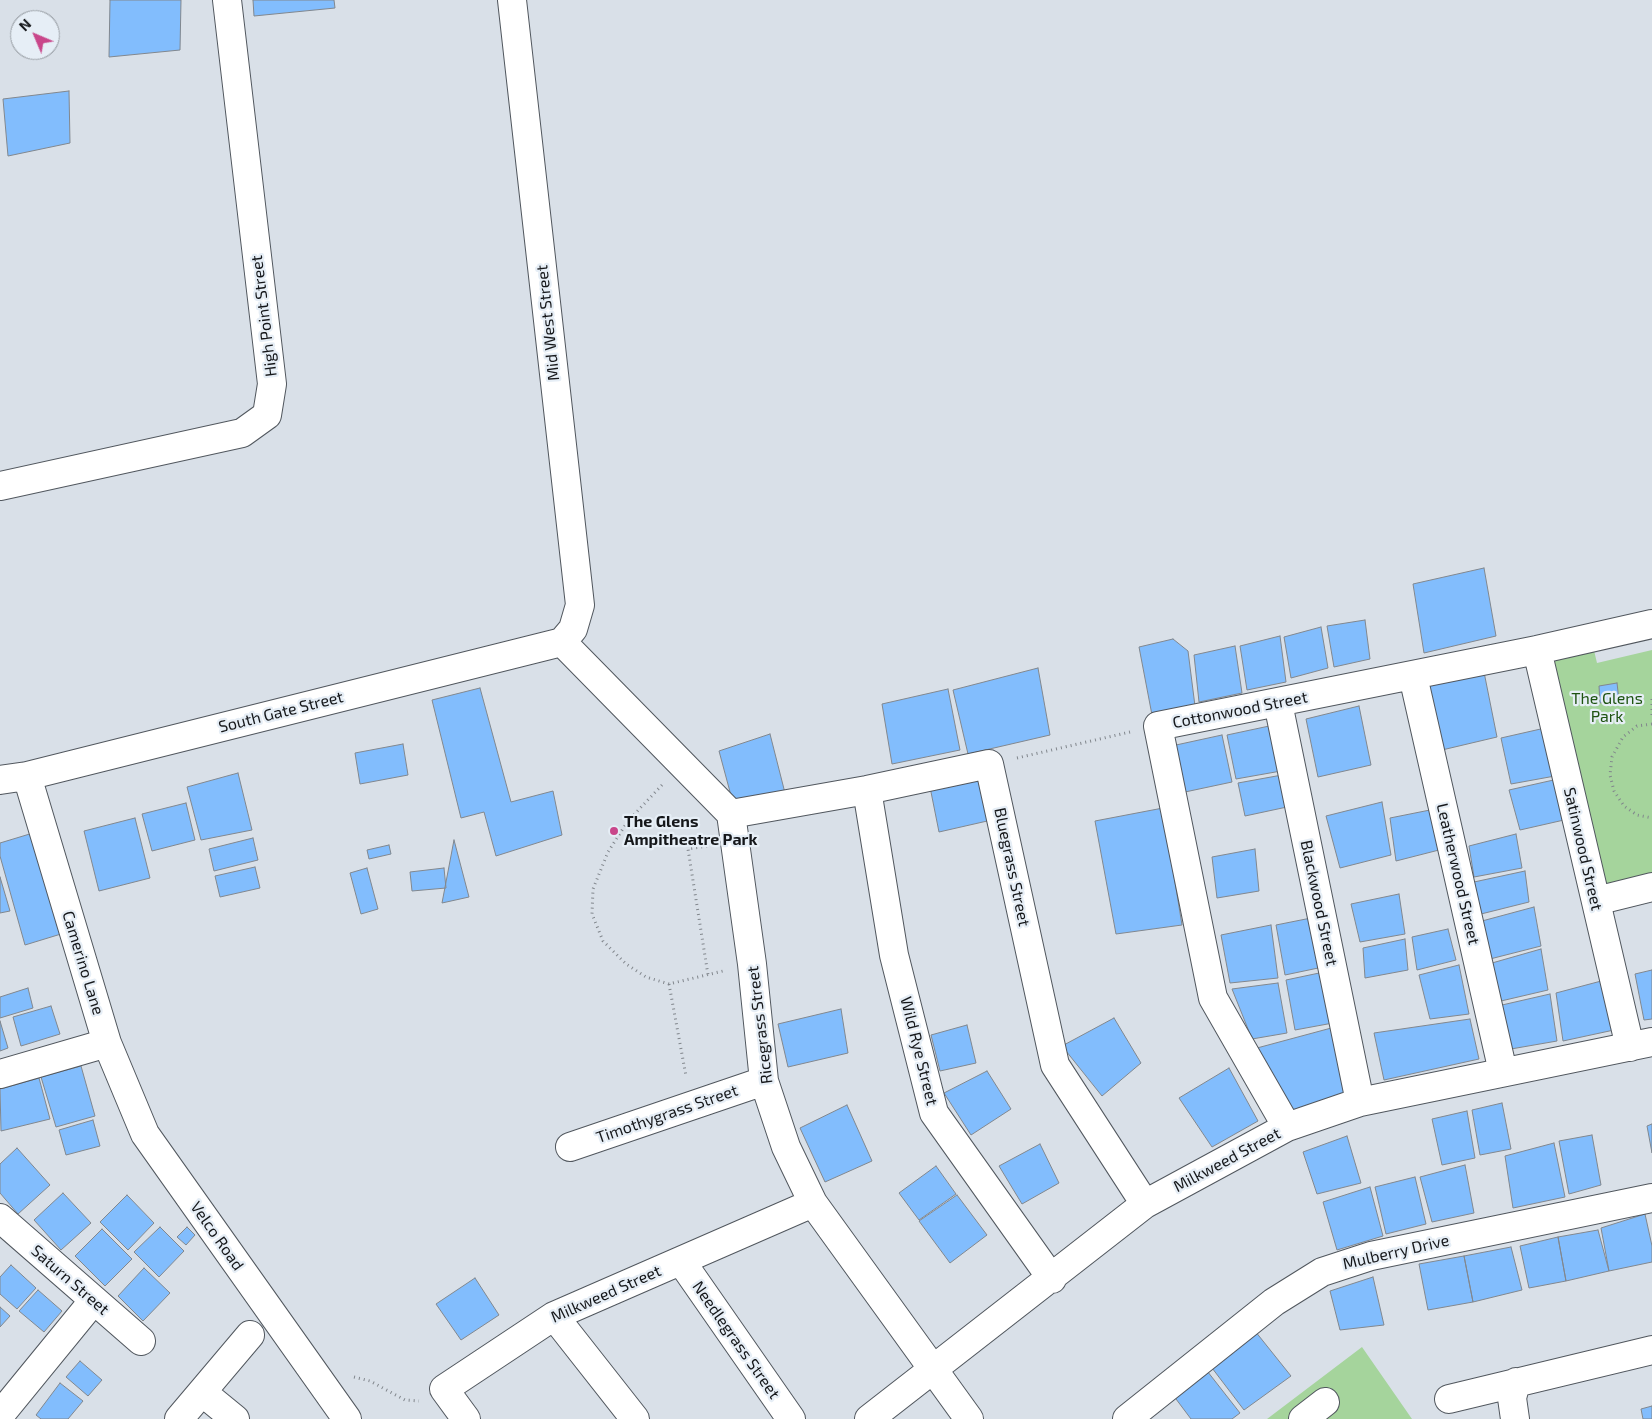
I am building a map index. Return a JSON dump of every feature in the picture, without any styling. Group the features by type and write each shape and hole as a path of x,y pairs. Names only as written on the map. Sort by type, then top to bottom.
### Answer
{"street":[{"name":"High Point Street","path":"0,486 242,433 267,415 272,384 228,0"},
{"name":"Mid West Street","path":"512,0 580,606 573,629 562,642"},
{"name":"Cottonwood Street","path":"1287,1127 1214,998 1158,726 1413,676 1652,624"},
{"path":"562,642 682,764 733,827 867,790 989,764"},
{"name":"South Gate Street","path":"0,780 27,776 562,642"},
{"name":"Satinwood Street","path":"1536,650 1596,901 1641,1045"},
{"name":"Leatherwood Street","path":"1413,676 1503,1072"},
{"name":"Blackwood Street","path":"1278,703 1360,1102"},
{"name":"Bluegrass Street","path":"989,764 1056,1065 1145,1204"},
{"name":"Camerino Lane","path":"27,776 107,1043"},
{"name":"Wild Rye Street","path":"867,790 894,955 934,1113 1052,1279"},
{"name":"Ricegrass Street","path":"733,827 752,964 764,1081 786,1147 813,1203 969,1419"},
{"path":"1596,901 1652,887"},
{"path":"0,1074 107,1043"},
{"name":"Velco Road","path":"107,1043 145,1134 347,1419"},
{"name":"Milkweed Street","path":"869,1419 934,1371 1145,1204 1287,1127 1360,1102 1641,1045"},
{"name":"Timothygrass Street","path":"570,1147 764,1081"},
{"name":"Mulberry Drive","path":"1127,1419 1274,1302 1322,1272 1371,1256 1652,1198"},
{"name":"Milkweed Street","path":"444,1389 554,1316 813,1203"},
{"name":"Saturn Street","path":"4,1232 94,1300 141,1341"},
{"name":"Needlegrass Street","path":"681,1261 791,1419"},
{"path":"0,1415 94,1300"},
{"path":"554,1316 635,1419"},
{"path":"179,1419 250,1335"},
{"path":"1448,1399 1652,1350"},
{"path":"1515,1419 1512,1398 1516,1382"},
{"path":"444,1389 466,1419"},
{"path":"202,1392 235,1419"},
{"path":"1303,1419 1325,1402"}],"path":[{"path":"1652,700 1652,716"},
{"path":"1652,724 1638,726 1623,737 1612,756 1610,775 1614,791 1624,806 1637,815 1652,818"},
{"path":"989,764 1158,726"},
{"path":"682,764 628,821 608,852 593,889 592,914 603,941 626,964 646,978 669,984 752,964"},
{"path":"708,975 688,850 733,827"},
{"path":"669,984 691,1106"},
{"path":"325,1388 342,1377 360,1378 405,1400 414,1402 422,1401 444,1389"}],"green space":[{"name":"The Glens Park","path":"1592,642 1597,663 1652,650 1652,873 1602,885 1547,653"},
{"path":"1362,1347 1412,1419 1267,1419"}],"building":[{"path":"110,0 181,0 180,50 109,57"},
{"path":"253,0 334,0 335,8 254,16"},
{"path":"69,91 70,143 8,156 3,99"},
{"path":"1484,568 1496,636 1424,653 1413,584"},
{"path":"1365,620 1370,659 1334,667 1327,626"},
{"path":"1321,627 1328,668 1291,678 1284,637"},
{"path":"1280,636 1286,682 1247,690 1240,646"},
{"path":"1173,639 1188,651 1195,706 1152,715 1139,647"},
{"path":"1235,646 1242,693 1199,702 1194,655"},
{"path":"1038,668 1050,735 968,754 953,690"},
{"path":"1484,672 1497,737 1442,750 1429,685"},
{"path":"1617,683 1619,700 1600,703 1599,686"},
{"path":"480,688 511,802 553,791 562,835 496,856 484,812 461,818 432,700"},
{"path":"948,689 960,750 892,764 882,704"},
{"path":"1359,706 1371,765 1318,777 1306,719"},
{"path":"1274,725 1281,771 1236,779 1227,735"},
{"path":"1545,728 1555,776 1511,784 1501,738"},
{"path":"770,734 785,793 733,803 719,751"},
{"path":"1222,735 1232,782 1185,792 1176,745"},
{"path":"403,744 408,775 360,784 355,753"},
{"path":"986,770 996,819 939,832 929,782"},
{"path":"238,773 252,830 201,840 187,787"},
{"path":"1282,775 1287,807 1245,816 1238,783"},
{"path":"1558,779 1564,820 1520,830 1509,790"},
{"path":"1382,802 1391,855 1340,868 1326,816"},
{"path":"186,803 195,840 152,851 142,814"},
{"path":"1163,808 1182,925 1116,934 1095,821"},
{"path":"1430,810 1439,850 1396,861 1390,818"},
{"path":"135,818 150,878 99,891 84,831"},
{"path":"33,833 61,934 25,945 0,856 0,843"},
{"path":"1516,834 1522,868 1474,877 1469,846"},
{"path":"253,838 258,860 214,871 209,849"},
{"path":"454,840 469,897 442,903"},
{"path":"389,845 391,854 369,859 367,850"},
{"path":"1255,849 1259,891 1217,898 1212,857"},
{"path":"255,867 260,888 220,897 215,876"},
{"path":"367,868 378,909 361,914 350,873"},
{"path":"444,868 446,888 412,891 410,872"},
{"path":"1525,871 1529,902 1481,914 1474,882"},
{"path":"0,877 10,911 0,913"},
{"path":"1399,894 1405,934 1360,942 1351,904"},
{"path":"1534,907 1541,946 1490,959 1482,921"},
{"path":"1316,917 1323,967 1285,975 1276,925"},
{"path":"1271,925 1278,978 1230,983 1221,935"},
{"path":"1448,929 1456,960 1417,970 1412,937"},
{"path":"1405,939 1408,970 1365,978 1363,948"},
{"path":"1541,949 1548,990 1501,1001 1492,963"},
{"path":"1459,965 1469,1014 1430,1019 1419,975"},
{"path":"1652,970 1652,1019 1644,1020 1635,974"},
{"path":"1324,972 1333,1023 1295,1030 1286,980"},
{"path":"1605,980 1614,1030 1563,1041 1556,993"},
{"path":"1278,983 1287,1033 1252,1039 1232,989"},
{"path":"28,988 33,1008 0,1018 0,997"},
{"path":"1550,994 1557,1041 1511,1049 1502,1005"},
{"path":"51,1006 60,1034 21,1046 13,1017"},
{"path":"841,1009 848,1053 788,1067 778,1024"},
{"path":"1114,1018 1141,1063 1102,1096 1062,1046"},
{"path":"1470,1019 1479,1059 1384,1080 1374,1033"},
{"path":"0,1021 8,1048 0,1051"},
{"path":"967,1025 976,1063 940,1071 931,1035"},
{"path":"1335,1027 1350,1096 1291,1116 1257,1048"},
{"path":"81,1066 95,1116 56,1127 41,1077"},
{"path":"1229,1068 1258,1121 1212,1147 1179,1098"},
{"path":"987,1071 1011,1109 971,1135 944,1093"},
{"path":"39,1078 50,1119 1,1131 0,1089"},
{"path":"1502,1103 1511,1149 1480,1155 1472,1110"},
{"path":"847,1105 872,1161 825,1182 800,1128"},
{"path":"1467,1111 1475,1158 1442,1165 1432,1119"},
{"path":"93,1120 100,1146 66,1155 59,1130"},
{"path":"1652,1124 1652,1153 1647,1126"},
{"path":"1592,1135 1601,1185 1569,1194 1559,1141"},
{"path":"1347,1136 1361,1183 1317,1194 1303,1152"},
{"path":"1554,1143 1565,1197 1513,1208 1505,1156"},
{"path":"1040,1144 1059,1183 1022,1204 999,1166"},
{"path":"17,1148 50,1185 18,1214 0,1193 0,1164"},
{"path":"1465,1165 1474,1213 1432,1222 1420,1177"},
{"path":"936,1166 956,1194 919,1220 899,1193"},
{"path":"1415,1177 1426,1224 1386,1234 1375,1187"},
{"path":"1370,1187 1383,1236 1337,1250 1323,1202"},
{"path":"63,1193 91,1223 61,1250 34,1220"},
{"path":"127,1195 154,1223 128,1250 100,1222"},
{"path":"957,1195 987,1235 950,1263 919,1221"},
{"path":"1645,1214 1652,1246 1652,1262 1609,1271 1601,1228"},
{"path":"160,1227 184,1251 159,1277 134,1252"},
{"path":"187,1227 195,1235 186,1245 177,1237"},
{"path":"102,1229 132,1259 105,1286 75,1256"},
{"path":"1598,1230 1609,1271 1566,1281 1558,1237"},
{"path":"1558,1237 1566,1281 1529,1288 1520,1246"},
{"path":"1511,1247 1522,1290 1473,1302 1464,1256"},
{"path":"1464,1256 1473,1302 1428,1310 1419,1264"},
{"path":"11,1265 36,1288 17,1309 0,1294 0,1277"},
{"path":"144,1268 170,1293 143,1321 118,1296"},
{"path":"1373,1277 1384,1325 1340,1330 1330,1291"},
{"path":"475,1278 499,1315 461,1340 436,1304"},
{"path":"38,1290 62,1311 44,1332 19,1311"},
{"path":"0,1307 10,1316 0,1327"},
{"path":"1255,1331 1291,1376 1244,1410 1209,1364"},
{"path":"80,1361 102,1380 88,1396 66,1377"},
{"path":"1204,1367 1240,1413 1232,1419 1191,1419 1170,1391"},
{"path":"60,1383 83,1401 68,1419 41,1419 36,1415"},
{"path":"1652,1406 1652,1419 1643,1419 1641,1409"}],"place":[{"name":"The Glens Ampitheatre Park","path":"614,831"}]}
